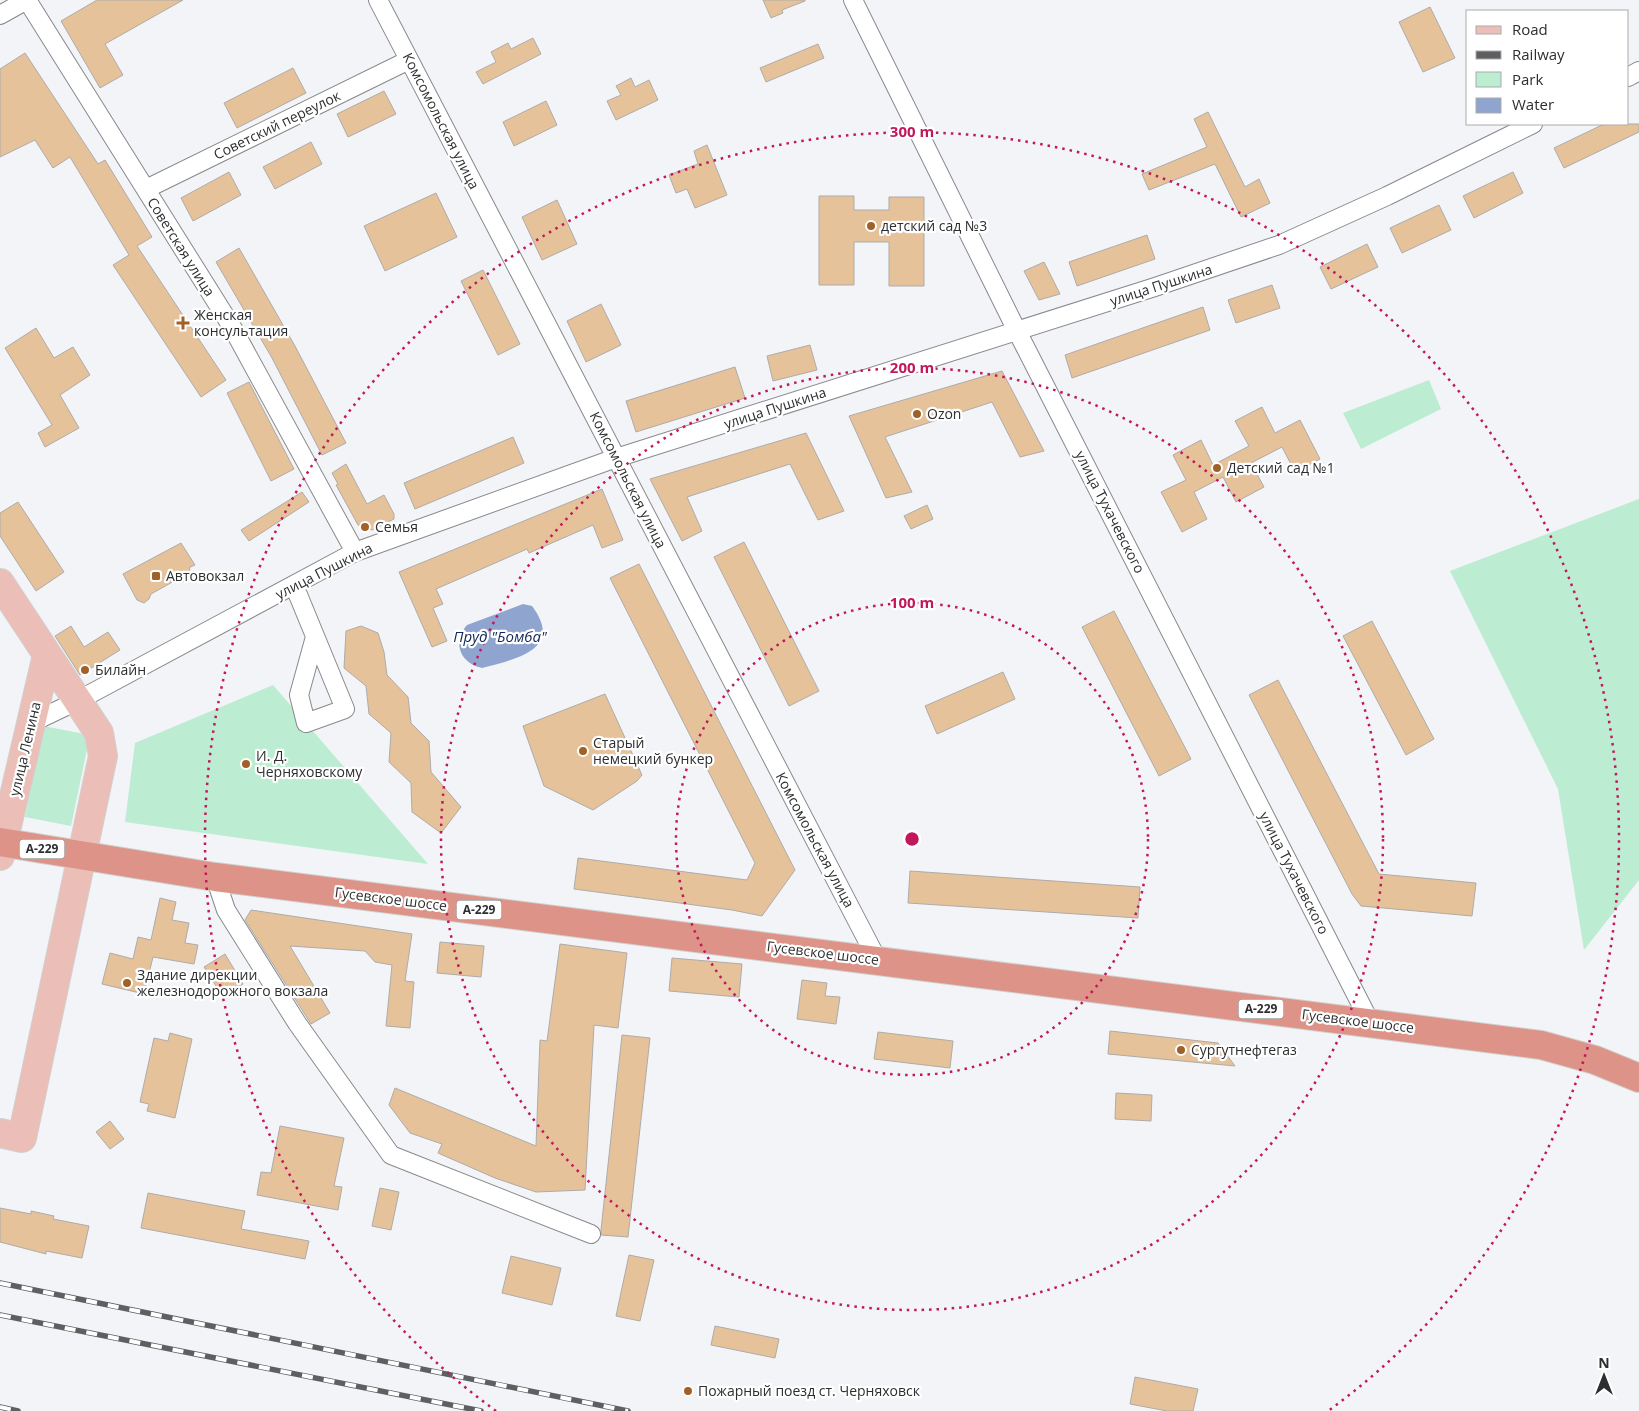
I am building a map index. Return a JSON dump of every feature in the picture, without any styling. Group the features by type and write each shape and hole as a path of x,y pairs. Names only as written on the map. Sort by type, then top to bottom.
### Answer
{"highway":[{"name":"Гусевское шоссе","path":"1,847 81,856 215,877 1370,1022 1541,1046 1595,1060 1639,1078"}],"main road":[{"path":"0,583 99,733 103,756 22,1138 0,1133"},
{"name":"улица Ленина","path":"1,847 47,656"}],"street":[{"path":"0,15 27,0"},
{"name":"Советская улица","path":"27,0 232,327 355,552"},
{"name":"Комсомольская улица","path":"378,0 878,960"},
{"name":"улица Тухачевского","path":"853,0 1017,330 1370,1022"},
{"name":"Советский переулок","path":"146,190 409,60"},
{"name":"улица Пушкина","path":"31,723 77,701 355,552 616,458 1155,287 1279,244 1387,196 1530,125"},
{"path":"294,585 315,637"},
{"path":"215,877 226,910 292,1015 391,1155 591,1234"}],"green space":[{"path":"1429,380 1441,409 1361,449 1343,413"},
{"path":"1639,499 1639,880 1584,950 1558,789 1450,571"},
{"path":"273,685 428,864 125,822 135,743"},
{"path":"43,726 90,735 71,826 25,817"}],"water":[{"name":"Пруд \"Бомба\"","path":"523,604 532,606 541,621 543,633 539,643 532,650 521,656 482,668 468,662 459,645 462,632 467,625"}],"building":[{"path":"97,0 183,0 105,44 123,75 100,88 61,21"},
{"path":"763,0 805,1 782,10 783,13 771,18"},
{"path":"1430,7 1455,58 1423,72 1399,22"},
{"path":"533,38 541,54 483,84 476,72 496,62 491,52 508,43 511,49"},
{"path":"818,44 824,58 766,82 760,68"},
{"path":"25,53 98,164 105,160 152,237 137,246 226,380 201,397 113,265 129,255 70,157 53,168 35,140 0,157 0,69"},
{"path":"293,68 306,93 237,128 224,103"},
{"path":"631,78 635,87 649,80 658,100 616,120 607,101 621,95 616,86"},
{"path":"384,91 396,114 348,137 337,114"},
{"path":"546,101 557,125 514,146 503,122"},
{"path":"1208,112 1245,187 1259,179 1270,203 1241,217 1215,164 1149,190 1142,174 1207,147 1194,119"},
{"path":"1639,124 1639,132 1564,168 1554,148 1602,125"},
{"path":"311,142 322,164 275,189 263,167"},
{"path":"707,145 727,195 695,208 687,189 676,193 669,175 698,164 694,151"},
{"path":"229,172 241,195 193,221 181,198"},
{"path":"1513,172 1523,193 1474,218 1463,196"},
{"path":"436,193 457,237 385,271 364,226"},
{"name":"детский сад №3","path":"819,196 854,196 854,210 889,210 889,197 924,197 924,286 889,286 889,242 854,242 854,285 819,285"},
{"path":"557,200 577,244 542,260 522,217"},
{"path":"1439,205 1451,230 1402,253 1390,228"},
{"path":"1147,235 1155,259 1077,286 1069,262"},
{"path":"1367,244 1378,267 1331,289 1320,267"},
{"path":"239,248 295,346 346,443 322,455 272,358 216,262"},
{"path":"1044,262 1060,294 1039,300 1024,271"},
{"path":"483,270 520,344 498,355 461,281"},
{"path":"1272,285 1280,308 1236,323 1228,300"},
{"path":"601,304 621,345 586,362 567,321"},
{"path":"1203,307 1210,330 1072,378 1065,355"},
{"path":"36,328 54,358 73,347 90,375 60,395 79,428 45,447 38,433 52,425 5,348"},
{"path":"810,345 817,370 773,381 767,356"},
{"path":"735,367 745,398 636,432 626,401"},
{"path":"1002,371 1044,451 1020,457 992,402 885,437 912,492 886,498 849,416"},
{"path":"249,382 294,469 271,481 227,393"},
{"name":"Детский сад №1","path":"1262,407 1275,433 1300,420 1320,459 1295,472 1282,447 1251,463 1264,487 1236,502 1223,477 1194,492 1207,519 1182,532 1161,492 1186,480 1173,455 1201,440 1213,465 1249,446 1235,421"},
{"path":"806,433 844,511 818,520 790,464 687,497 702,531 682,541 650,479"},
{"path":"513,437 524,463 415,509 404,483"},
{"path":"346,464 367,504 384,495 394,514 394,519 372,530 358,525 336,485 338,484 332,473"},
{"path":"602,489 623,540 602,548 593,525 529,553 527,549 436,589 443,604 433,608 447,641 432,647 399,572"},
{"path":"302,492 309,502 249,541 241,530"},
{"path":"18,502 64,572 36,591 0,536 0,513"},
{"path":"927,505 933,519 911,529 904,516"},
{"path":"744,542 819,691 789,706 714,557"},
{"name":"Автовокзал","path":"181,543 195,565 190,567 188,579 182,582 176,580 151,594 144,603 137,600 123,574"},
{"path":"639,564 795,870 762,916 732,910 574,889 578,858 747,880 755,863 610,578"},
{"path":"1114,611 1191,759 1159,776 1082,627"},
{"path":"1372,621 1434,739 1406,755 1343,636"},
{"path":"71,626 84,647 108,632 120,650 80,675 55,636"},
{"path":"361,626 378,633 384,652 387,675 408,697 411,723 429,741 431,772 461,807 441,833 412,812 411,783 389,762 391,733 369,714 366,686 344,668 346,631"},
{"path":"1003,672 1015,699 937,734 925,706"},
{"path":"1278,680 1379,874 1476,883 1472,916 1361,906 1352,894 1249,695"},
{"path":"605,694 642,775 637,781 593,810 544,786 523,726"},
{"path":"910,871 1140,887 1138,918 908,903"},
{"path":"160,898 176,902 172,920 189,923 185,943 198,945 194,964 153,957 144,994 102,984 110,953 133,959 138,937 151,940"},
{"path":"251,910 412,934 405,981 414,982 410,1028 386,1026 392,965 375,962 365,951 290,946 330,1013 311,1024 245,920"},
{"path":"440,942 484,946 481,977 437,973"},
{"path":"560,944 627,953 618,1028 594,1025 585,1190 536,1192 495,1178 438,1153 442,1144 410,1133 389,1105 395,1088 536,1146 540,1040 547,1041"},
{"path":"225,954 243,984 223,997 204,967"},
{"path":"672,958 742,964 739,997 669,991"},
{"path":"802,980 827,983 825,996 840,997 836,1024 797,1019"},
{"path":"1110,1031 1218,1043 1235,1066 1108,1054"},
{"path":"878,1032 953,1041 950,1068 874,1059"},
{"path":"170,1033 192,1039 175,1118 147,1111 149,1104 140,1102 154,1038 168,1041"},
{"path":"622,1035 650,1038 628,1237 601,1235"},
{"path":"1116,1093 1152,1095 1151,1121 1115,1119"},
{"path":"110,1121 124,1139 110,1149 96,1132"},
{"path":"280,1126 344,1138 334,1186 342,1187 338,1210 257,1195 261,1172 271,1173"},
{"path":"380,1188 399,1192 391,1230 372,1226"},
{"path":"148,1193 245,1211 241,1229 309,1241 305,1259 141,1228"},
{"path":"0,1208 31,1214 31,1211 54,1216 53,1219 89,1226 82,1258 46,1251 46,1254 0,1242"},
{"path":"629,1255 654,1260 640,1321 616,1316"},
{"path":"511,1256 561,1268 552,1305 502,1293"},
{"path":"715,1326 779,1339 775,1358 711,1345"},
{"path":"1135,1377 1198,1389 1193,1411 1167,1411 1130,1404"}],"railway":[{"path":"0,1283 628,1411"},
{"path":"0,1315 481,1411"},
{"path":"0,1407 18,1411"}],"place":[{"name":"детский сад №3","path":"871,226"},
{"name":"Женская консультация","path":"183,323"},
{"name":"Ozon","path":"917,414"},
{"name":"Детский сад №1","path":"1217,468"},
{"name":"Семья","path":"365,527"},
{"name":"Автовокзал","path":"156,576"},
{"name":"Билайн","path":"85,670"},
{"name":"Старый немецкий бункер","path":"583,751"},
{"name":"И. Д. Черняховскому","path":"246,764"},
{"name":"Здание дирекции железнодорожного вокзала","path":"127,983"},
{"name":"Сургутнефтегаз","path":"1181,1050"},
{"name":"Пожарный поезд ст. Черняховск","path":"688,1391"}]}
